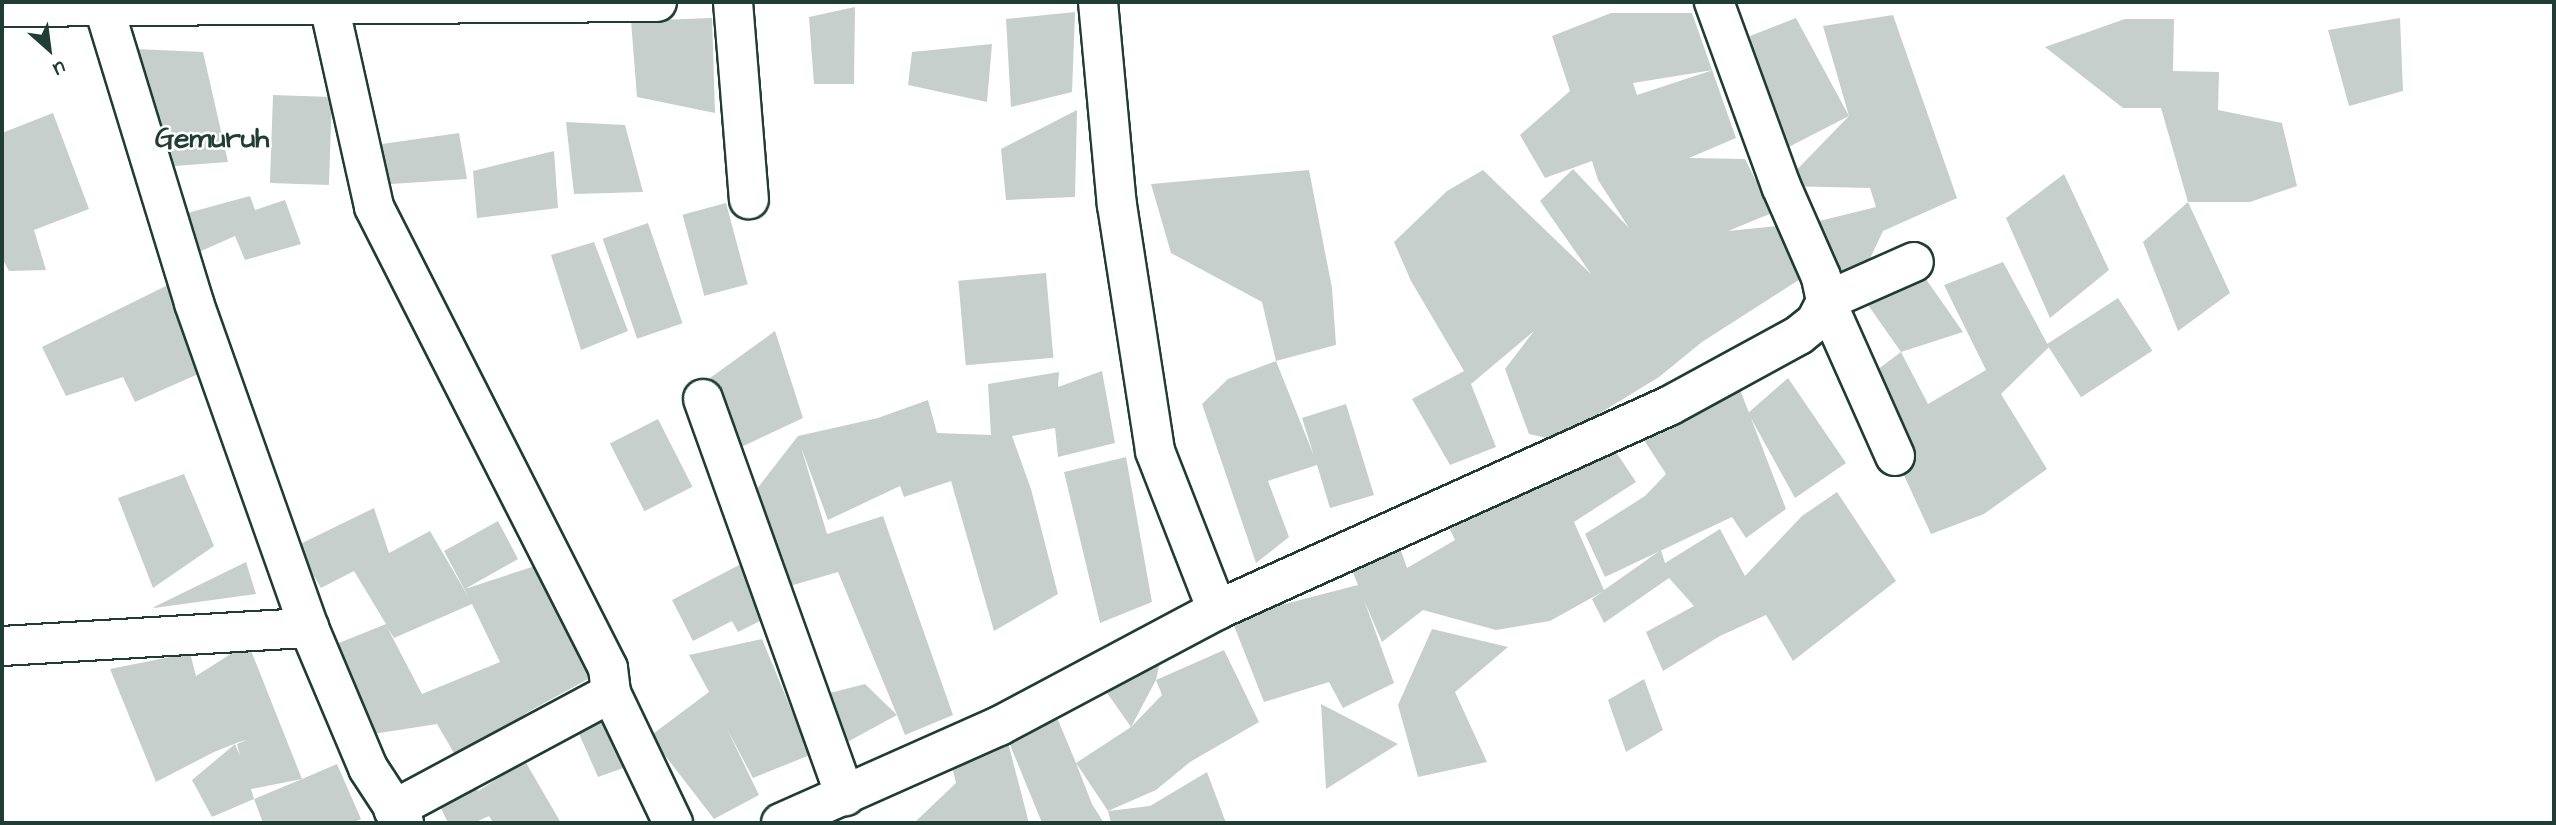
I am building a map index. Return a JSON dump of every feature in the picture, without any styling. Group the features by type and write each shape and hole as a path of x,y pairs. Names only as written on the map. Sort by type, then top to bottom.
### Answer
{"street":[{"path":"2,6 104,8 657,2"},
{"path":"733,2 748,199"},
{"path":"1098,2 1117,205 1155,451 1217,610"},
{"path":"1714,2 1782,186 1821,277 1826,301 1895,456"},
{"path":"329,5 374,207 608,668 611,693 673,823"},
{"path":"104,8 194,303 309,628 368,768 399,816 611,693"},
{"path":"781,823 999,726 1217,610 1669,406 1800,335 1816,321 1826,301 1914,262"},
{"path":"703,399 845,796"},
{"path":"2,646 309,628"}],"building":[{"path":"855,7 854,84 814,84 809,17"},
{"path":"1075,12 1072,92 1011,107 1006,19"},
{"path":"1611,13 1692,13 1736,138 1689,158 1745,159 1772,213 1728,231 1777,226 1802,278 1702,342 1659,377 1556,440 1529,434 1505,369 1534,331 1471,384 1496,447 1450,465 1412,399 1464,371 1411,281 1394,242 1447,191 1483,170 1591,274 1540,201 1573,169 1629,228 1598,180 1592,161 1545,178 1520,135 1570,91 1552,36","holes":["1712,70 1637,95 1633,83"]},
{"path":"1893,15 1957,198 1883,231 1856,288 1799,226 1876,207 1870,188 1781,186 1849,116 1823,26"},
{"path":"712,18 715,113 637,97 631,21"},
{"path":"1796,18 1849,116 1771,156 1750,36"},
{"path":"2400,18 2403,91 2349,106 2328,30"},
{"path":"2125,19 2174,19 2173,71 2219,72 2218,110 2282,123 2297,186 2250,202 2188,202 2161,108 2123,108 2045,47"},
{"path":"992,44 987,102 908,85 912,52"},
{"path":"136,49 203,52 228,162 161,167"},
{"path":"273,95 332,97 329,185 270,183"},
{"path":"1077,110 1075,197 1006,200 1001,149"},
{"path":"53,113 89,209 34,230 46,270 9,271 2,258 2,133"},
{"path":"566,122 625,125 643,192 574,194"},
{"path":"459,133 467,179 376,185 368,146"},
{"path":"554,151 558,208 477,218 473,171"},
{"path":"1309,170 1332,288 1336,345 1276,361 1262,302 1171,253 1151,184"},
{"path":"2064,174 2109,270 2050,318 2006,218"},
{"path":"250,196 255,210 285,200 301,244 245,260 235,236 199,252 184,214"},
{"path":"2188,202 2230,293 2178,331 2143,242"},
{"path":"726,203 748,284 704,296 683,215"},
{"path":"648,223 683,323 637,339 603,239"},
{"path":"594,242 628,331 581,350 551,255"},
{"path":"1914,262 1963,332 1901,352 1856,288"},
{"path":"2003,262 2049,347 2001,394 2047,469 1984,514 1931,534 1861,382 1901,352 1928,404 1986,370 1944,285"},
{"path":"1046,273 1053,358 966,365 958,281"},
{"path":"176,281 205,371 135,402 123,377 66,396 42,347"},
{"path":"2118,298 2152,351 2081,397 2047,344"},
{"path":"775,331 803,418 735,450 710,378"},
{"path":"1276,361 1314,456 1302,418 1346,404 1374,495 1330,508 1317,465 1268,481 1289,537 1256,563 1202,404 1228,379"},
{"path":"1102,371 1115,443 1058,457 1055,428 1012,436 1031,489 1058,594 994,631 951,481 904,497 900,486 828,520 801,447 827,534 883,516 953,715 905,735 838,572 783,588 756,490 798,436 878,418 928,400 937,433 991,435 988,384 1059,372 1058,387"},
{"path":"1788,378 1846,463 1795,498 1748,413"},
{"path":"1739,387 1786,509 1746,538 1732,517 1605,577 1585,534 1645,496 1666,474 1633,423"},
{"path":"658,419 693,487 644,511 610,444"},
{"path":"1612,446 1636,482 1574,522 1604,590 1661,550 1665,563 1720,529 1745,576 1802,516 1837,492 1896,581 1793,661 1766,615 1720,636 1663,671 1646,632 1694,606 1669,578 1604,623 1592,599 1602,592 1550,621 1496,630 1423,610 1382,642 1364,600 1394,683 1343,708 1329,682 1264,702 1231,618 1358,585 1350,565 1399,545 1407,568 1455,540 1447,523 1550,481"},
{"path":"1126,457 1152,602 1100,623 1064,472"},
{"path":"184,474 214,546 153,588 118,498"},
{"path":"374,508 389,553 430,531 469,598 444,551 498,521 518,559 465,589 538,565 562,625 608,668 528,712 458,760 437,724 373,734 319,651 386,624 354,571 321,588 296,546","holes":["472,604 500,662 422,694 387,627 394,638"]},
{"path":"246,562 256,594 154,608 154,607"},
{"path":"743,563 764,619 738,632 732,621 693,641 672,600"},
{"path":"1432,629 1508,647 1455,692 1487,762 1418,777 1398,705"},
{"path":"762,639 810,755 753,778 727,729 759,795 714,819 650,736 709,692 689,655"},
{"path":"248,643 302,779 251,789 254,799 212,817 192,780 235,744 240,756 237,744 247,740 239,742 214,752 156,782 110,669 190,653 196,676"},
{"path":"1224,650 1259,722 1190,762 1156,790 1108,811 1076,763 1131,727 1162,695 1156,680"},
{"path":"1162,652 1156,680 1131,727 1105,690"},
{"path":"1644,679 1663,730 1626,752 1608,700"},
{"path":"865,684 897,715 840,746 810,698"},
{"path":"1321,704 1398,744 1326,789"},
{"path":"618,707 629,766 598,777 576,727"},
{"path":"1056,715 1092,804 1104,823 1042,823 1006,735"},
{"path":"1006,735 1029,823 914,823 956,783 952,767"},
{"path":"525,761 561,823 493,823 489,816 474,823 448,823 439,804 473,780 478,791"},
{"path":"337,764 361,819 352,823 263,823 254,799"},
{"path":"1207,772 1226,823 1111,823 1108,811 1150,806"}],"district":[{"name":"Gemuruh","path":"212,139"}]}
